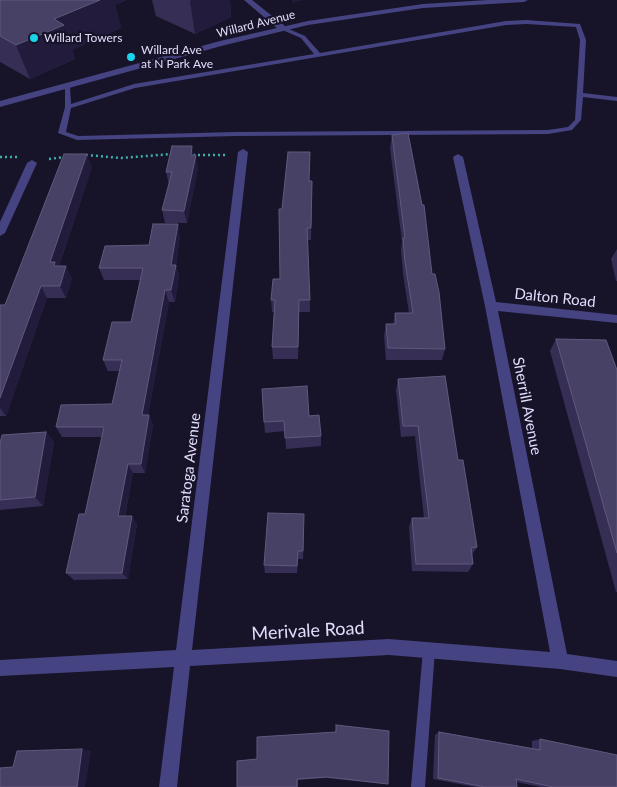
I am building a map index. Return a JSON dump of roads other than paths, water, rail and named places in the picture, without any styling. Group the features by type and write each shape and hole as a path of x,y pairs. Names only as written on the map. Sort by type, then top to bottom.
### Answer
{"street":[{"path":"248,0 282,28"},
{"name":"Willard Avenue","path":"0,104 282,28 319,20 402,9 524,0"},
{"name":"Saratoga Avenue","path":"168,787 243,152"},
{"name":"Sherrill Avenue","path":"458,157 491,306 560,661"},
{"path":"0,233 32,162"},
{"name":"Dalton Road","path":"491,306 617,319"},
{"name":"Merivale Road","path":"0,668 389,647 560,661 617,669"}],"lane":[{"path":"67,86 68,107 62,133 77,138 236,134 529,132 570,129 578,120 583,40 578,25 526,22 506,23 134,86 68,107"},
{"path":"282,28 303,37 318,54"},
{"path":"579,94 617,99"},
{"path":"418,787 428,650"}],"place":[{"name":"Willard Towers","path":"34,38"},
{"name":"Willard Ave at N Park Ave","path":"131,57"}]}
